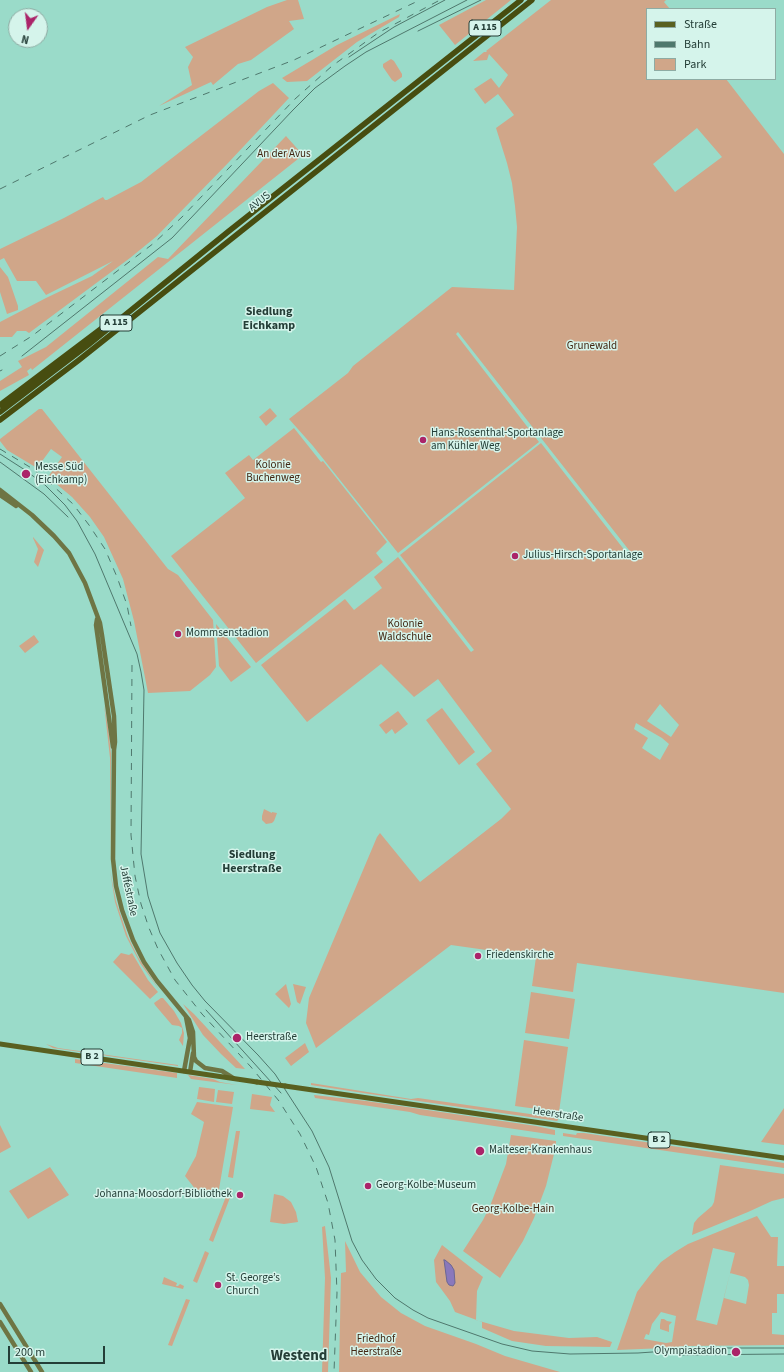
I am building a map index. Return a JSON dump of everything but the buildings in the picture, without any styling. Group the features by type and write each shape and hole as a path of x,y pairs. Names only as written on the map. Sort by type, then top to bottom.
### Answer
{"highway":[{"name":"AVUS","path":"0,412 88,345 229,231 521,0"},
{"name":"AVUS","path":"0,420 532,0"},
{"path":"0,405 229,231"}],"main road":[{"name":"Jafféstraße","path":"0,490 32,515 59,541 69,553 82,574 89,591 97,618 96,625 114,750 113,859 119,901 127,927 144,962 157,981 189,1020 193,1032 196,1061 205,1068"},
{"name":"Jafféstraße","path":"0,495 36,519"},
{"name":"Jafféstraße","path":"186,1017 190,1038 187,1071"},
{"name":"Heerstraße","path":"0,1044 784,1158"},
{"name":"Jafféstraße","path":"187,1071 194,1048"},
{"name":"Heerstraße","path":"205,1068 222,1071 234,1078"},
{"path":"0,1304 42,1372"},
{"path":"0,1322 31,1372"}],"green space":[{"path":"287,0 298,0 304,19 289,21 294,29 251,60 238,64 213,85 211,82 159,106 192,85 188,67 193,57 185,47 267,7"},
{"path":"486,0 511,0 455,45 439,25"},
{"name":"Grunewald","path":"551,0 666,0 664,2 669,8 646,8 646,80 727,80 784,154 784,993 577,963 573,992 532,986 536,957 451,945 316,1048 306,1023 309,998 380,833 420,882 501,819 511,809 476,764 492,751 438,679 414,697 381,664 307,722 261,665 345,599 354,610 382,588 374,577 398,557 471,652 474,650 400,555 541,443 629,556 632,554 458,332 456,334 539,442 398,553 313,446 289,419 348,373 353,366 452,287 514,290 517,227 515,206 512,183 496,128 514,115 498,94 485,104 474,89 491,78 499,88 508,75 489,54 487,60 473,61 484,52 487,52 486,51","holes":["697,128 722,157 675,192 653,164","660,704 679,725 671,737 647,721","636,723 662,738 669,744 660,760 642,748 648,738 634,729"]},
{"path":"400,14 399,17 357,42 307,81 287,82 282,78 337,45"},
{"path":"391,59 394,61 402,74 402,77 395,82 383,67 383,64"},
{"path":"273,83 289,98 157,236 130,258 29,333 26,331 17,331 12,337 0,337 0,322 92,276 113,261 46,295 36,281 17,281 4,258 0,260 0,249 103,197 107,200 141,182 259,91"},
{"name":"An der Avus","path":"286,136 303,155 32,370 31,368 27,371 29,375 0,391 0,381 22,367 18,361 46,347 158,257 168,259"},
{"path":"0,267 8,277 18,306 18,310 7,314 0,292"},
{"path":"270,408 277,416 266,426 259,417"},
{"path":"39,409 42,409 168,569 178,575 213,620 216,667 210,675 190,691 148,693 134,621 123,579 104,537 90,517 72,497 48,477 62,457 51,449 37,468 7,450 0,441 0,439"},
{"name":"Kolonie Buchenweg","path":"294,428 321,462 323,461 387,542 376,553 383,562 256,663 171,556 245,498 225,473 249,455 253,460"},
{"path":"33,537 44,550 38,567 34,562 38,549"},
{"path":"216,624 251,667 231,682 219,666"},
{"path":"34,635 39,642 25,653 19,646"},
{"path":"104,704 111,754 110,866 110,758"},
{"path":"442,708 475,752 459,765 426,720"},
{"path":"398,711 408,724 395,734 392,729 386,734 379,725"},
{"path":"264,809 272,813 277,813 272,823 266,824 262,820"},
{"path":"110,870 116,901 128,937 138,957 160,991 140,963 126,936 115,902"},
{"path":"121,953 129,955 132,953 148,980 158,992 150,999 113,962"},
{"path":"286,984 291,1004 289,1008 275,994"},
{"path":"293,984 306,987 300,1004 297,1002"},
{"path":"531,992 575,999 569,1039 525,1033"},
{"path":"163,998 174,1011 181,1023 184,1033 183,1046 179,1040 182,1033 182,1028 172,1025 154,1003"},
{"path":"183,1004 245,1069 236,1068 221,1054 203,1035"},
{"path":"524,1040 568,1047 559,1112 515,1106"},
{"path":"305,1043 309,1052 291,1066 285,1058"},
{"path":"46,1044 58,1048 178,1066 53,1048"},
{"path":"75,1059 177,1073 177,1078 75,1063"},
{"path":"188,1075 213,1079 220,1082 237,1085 191,1079"},
{"path":"311,1083 411,1099 418,1098 558,1118 558,1120 363,1093 311,1085"},
{"path":"199,1087 215,1089 214,1102 197,1099"},
{"path":"218,1090 234,1092 232,1104 216,1102"},
{"path":"252,1094 272,1097 270,1105 275,1112 250,1109"},
{"path":"314,1095 366,1101 536,1126 555,1130 555,1135 315,1098"},
{"path":"197,1102 233,1107 218,1195 203,1193 200,1195 185,1176 196,1156 204,1122 191,1114"},
{"path":"784,1108 784,1145 761,1142"},
{"path":"0,1125 11,1147 0,1153"},
{"path":"236,1131 240,1131 233,1178 228,1177"},
{"path":"563,1133 576,1135 577,1133 584,1133 753,1158 784,1163 784,1168 563,1136"},
{"name":"Georg-Kolbe-Hain","path":"511,1135 556,1141 556,1146 546,1186 534,1218 523,1241 500,1278 463,1251 483,1220 490,1206 506,1164"},
{"path":"720,1165 784,1174 784,1198 772,1201 692,1235 694,1223 712,1206 714,1202"},
{"path":"50,1167 69,1195 28,1219 9,1191"},
{"path":"227,1188 232,1189 231,1195 213,1242 209,1240 225,1199"},
{"path":"274,1194 283,1196 291,1202 296,1212 298,1222 284,1224 270,1222"},
{"path":"757,1216 771,1237 778,1237 777,1266 784,1266 784,1294 777,1294 777,1313 772,1313 772,1334 784,1335 784,1345 686,1346 617,1350 637,1292 661,1262 688,1244","holes":["713,1248 735,1253 717,1325 696,1320","730,1273 745,1277 748,1280 749,1285 746,1304 724,1298","661,1312 676,1316 672,1342 666,1343 644,1339 646,1334 649,1335 652,1324"]},
{"path":"325,1226 331,1278 328,1372 322,1372 325,1278 322,1227"},
{"name":"Friedhof Heerstraße","path":"345,1241 360,1272 381,1297 401,1313 425,1326 505,1356 560,1372 339,1372 341,1273 346,1272"},
{"path":"442,1245 483,1277 477,1291 476,1320 455,1312 450,1301 436,1282 434,1260"},
{"path":"205,1251 209,1253 197,1283 193,1281"},
{"path":"164,1277 177,1283 176,1286 180,1284 184,1286 183,1289 162,1284"},
{"path":"186,1299 190,1300 172,1346 168,1345"},
{"path":"661,1319 672,1322 669,1325 669,1332 660,1329"},
{"path":"479,1321 514,1331 569,1338 597,1337 612,1342 610,1347 546,1346 512,1341 482,1328 482,1322"}],"shaded area":[{"path":"444,1260 451,1265 454,1270 455,1283 453,1286 449,1285 447,1282"}],"tram line":[{"path":"349,57 394,27 445,0"},
{"path":"22,356 172,238 315,88 366,52 467,0"},
{"path":"418,31 481,0"},
{"path":"0,454 45,485 65,505 77,521 95,554 137,654 144,690 141,854 148,896 160,933 177,963 192,985 205,1001 275,1074 312,1131 329,1167 352,1241 362,1260 376,1279 395,1298 428,1318 502,1344 532,1351 570,1354 638,1353 710,1348 784,1348"},
{"path":"0,462 44,494 68,517"},
{"path":"206,1010 281,1093"},
{"path":"682,1355 784,1354"}],"railway":[{"path":"0,189 150,115 294,60 420,0"},
{"path":"0,356 32,336 154,243 182,217 295,99 332,66 378,33 440,0"},
{"path":"0,449 33,469 51,484 73,504 89,525 105,549 117,577 127,605 131,626"},
{"path":"132,665 131,835 135,876 141,904 158,949 175,980 202,1014 251,1067 279,1101 300,1134 316,1167 328,1203 335,1240 337,1293 334,1372"}],"place":[{"name":"Hans-Rosenthal-Sportanlage am Kühler Weg","path":"423,440"},
{"name":"Messe Süd (Eichkamp)","path":"26,474"},
{"name":"Julius-Hirsch-Sportanlage","path":"515,556"},
{"name":"Mommsenstadion","path":"178,634"},
{"name":"Friedenskirche","path":"478,956"},
{"name":"Heerstraße","path":"237,1038"},
{"name":"Malteser-Krankenhaus","path":"480,1151"},
{"name":"Georg-Kolbe-Museum","path":"368,1186"},
{"name":"Johanna-Moosdorf-Bibliothek","path":"240,1195"},
{"name":"St. George’s Church","path":"218,1285"},
{"name":"Olympiastadion","path":"736,1352"}],"district":[{"name":"Siedlung Eichkamp","path":"269,319"},
{"name":"Siedlung Heerstraße","path":"252,862"},
{"name":"Westend","path":"299,1357"}],"park label":[{"name":"Kolonie Waldschule","path":"405,631"}]}
